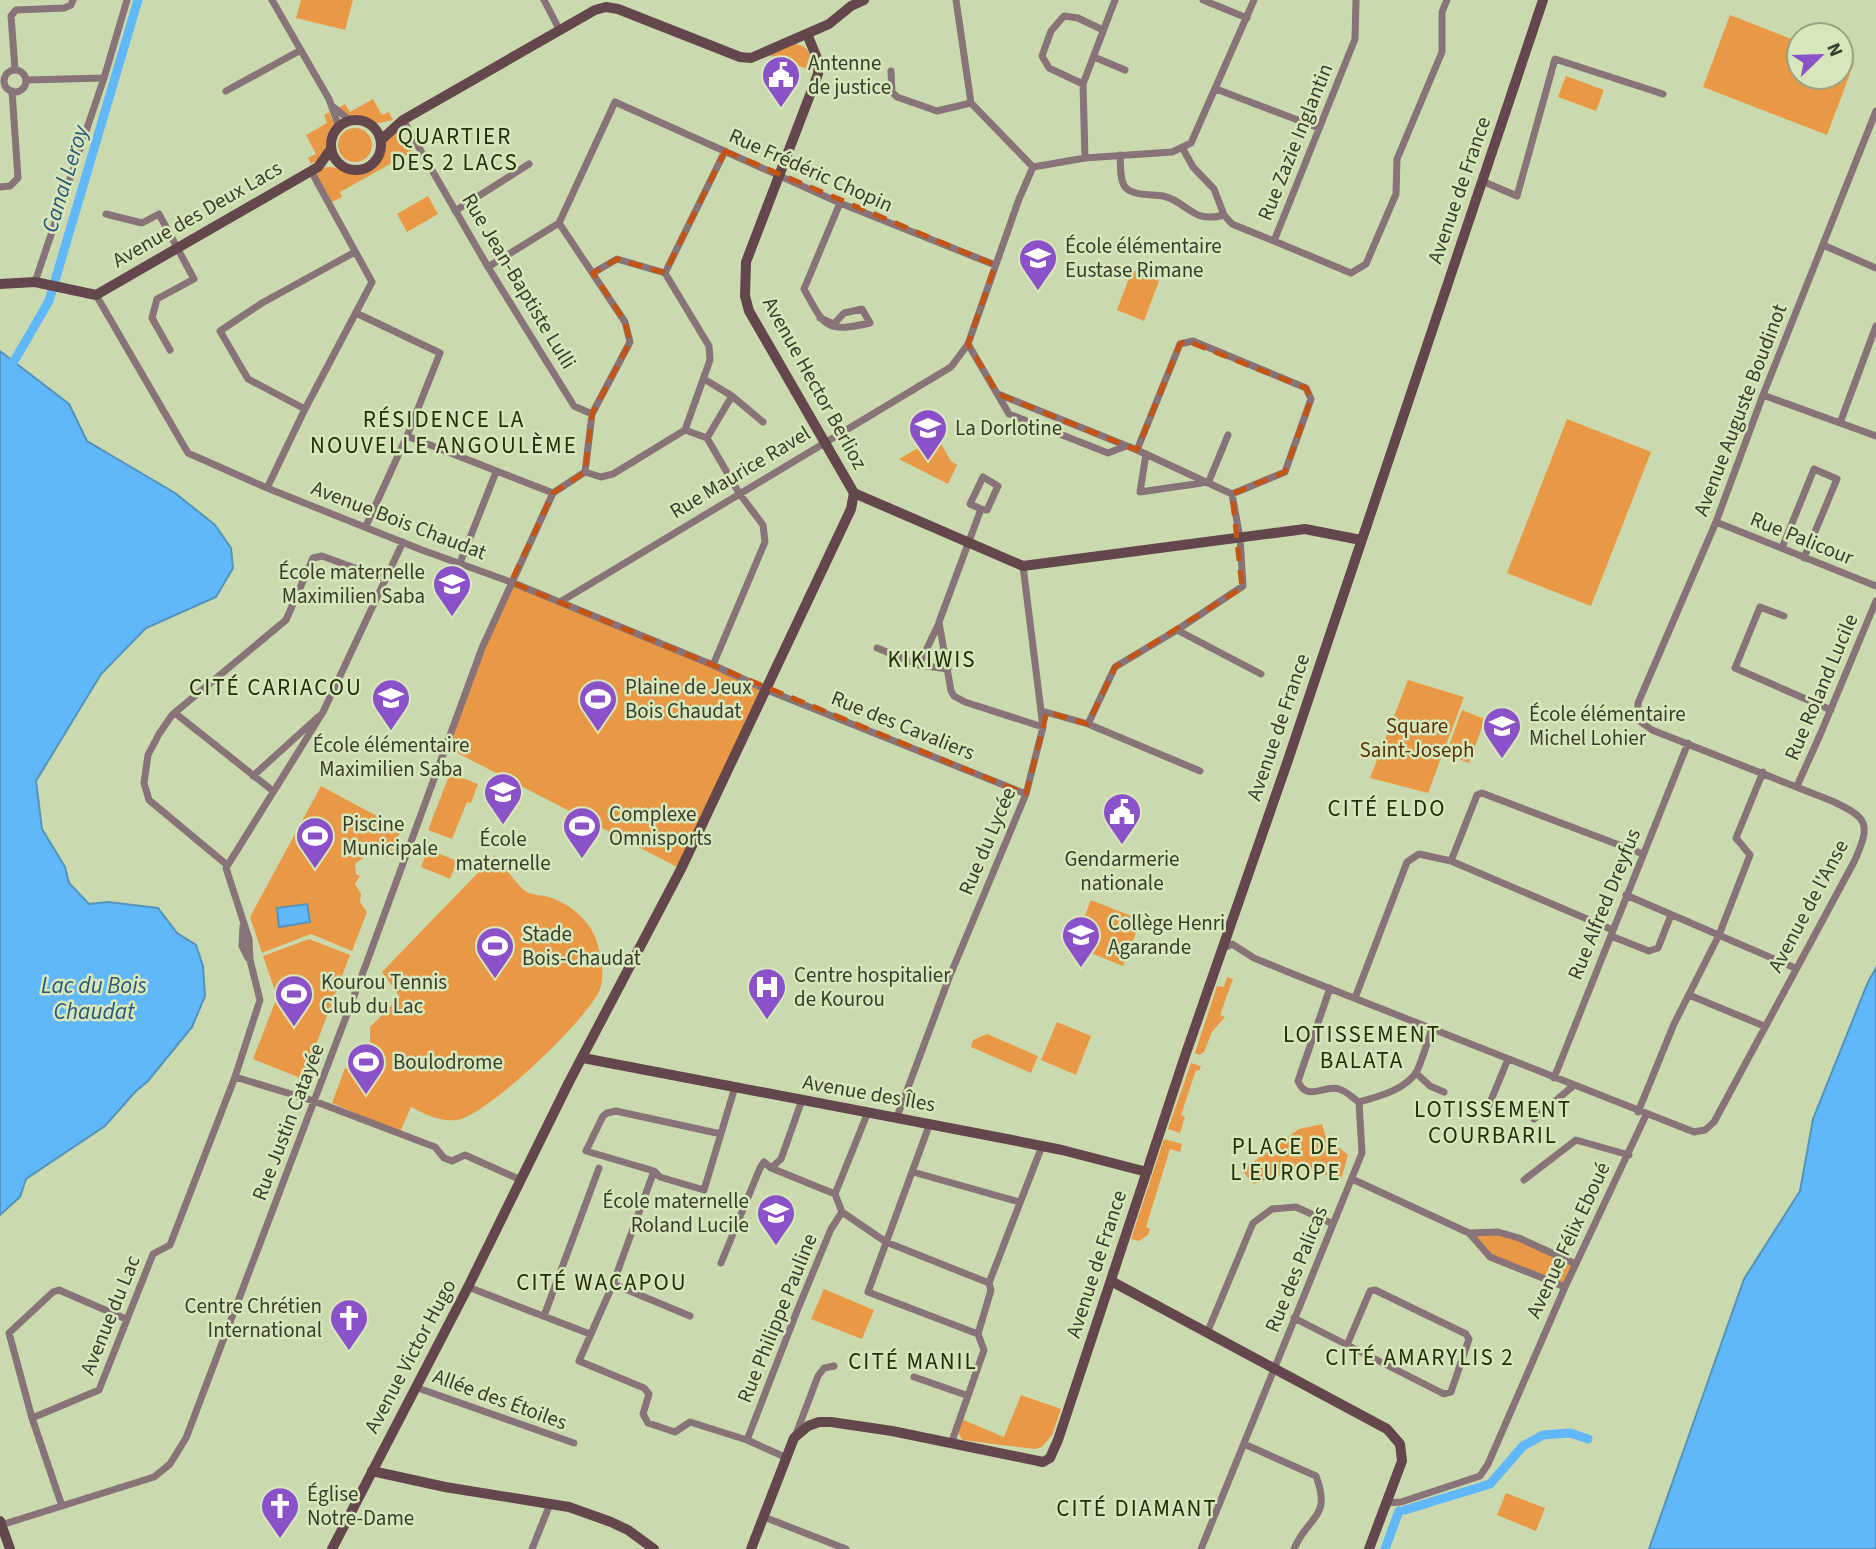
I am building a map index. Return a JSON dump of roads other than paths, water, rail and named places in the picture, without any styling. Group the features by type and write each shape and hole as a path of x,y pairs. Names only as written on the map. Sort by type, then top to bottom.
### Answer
{"street":[{"path":"15,69 11,16 16,10 64,8 71,5 73,0"},
{"path":"34,282 104,78 127,0"},
{"path":"272,0 332,105 339,127"},
{"path":"544,0 559,29"},
{"path":"381,140 403,120 595,10 606,7 618,9 740,57 751,58 829,24 851,6 864,0"},
{"path":"956,0 971,103 1033,167"},
{"path":"1085,158 1083,85 1115,0"},
{"path":"1203,0 1247,18"},
{"path":"1033,167 1085,158 1183,149 1196,137 1254,0"},
{"name":"Rue Zazie Inglantin","path":"1224,215 1232,224 1273,241 1355,39 1356,0"},
{"path":"1273,241 1351,273 1366,264 1396,194 1397,159 1442,52 1442,12 1447,0"},
{"name":"Avenue de France","path":"951,1444 1043,1462 1049,1458 1058,1440 1543,0"},
{"path":"1083,85 1049,68 1042,56 1051,31 1063,16 1078,18 1103,30"},
{"name":"Avenue Hector Berlioz","path":"807,34 819,63 818,74 746,262 745,296 749,311 854,494 1023,566"},
{"path":"226,92 301,50"},
{"path":"1094,57 1125,70"},
{"path":"1482,181 1517,196 1555,59 1663,94"},
{"path":"15,69 23,73 26,80 20,90 12,91 6,88 4,78 9,71 15,69"},
{"path":"891,71 892,92 897,97 937,111 971,103"},
{"path":"26,80 104,78"},
{"path":"1216,89 1318,128"},
{"path":"0,187 10,186 18,178 12,91"},
{"name":"Rue Frédéric Chopin","path":"559,223 615,102 841,203 995,265"},
{"path":"332,105 351,121"},
{"name":"Avenue Auguste Boudinot","path":"1638,720 1638,703 1716,522 1763,395 1876,111"},
{"path":"375,129 403,120"},
{"name":"Rue Jean-Baptiste Lulli","path":"403,120 488,267 574,406 592,414"},
{"path":"351,121 364,121 375,129 381,140 379,156 369,167 354,171 340,164 331,149 334,133 351,121"},
{"name":"Avenue des Deux Lacs","path":"96,295 314,169 331,149"},
{"path":"1120,155 1122,181 1126,188 1133,192 1167,196 1194,214 1210,219 1224,215 1214,189 1193,167 1183,149"},
{"path":"665,272 725,151"},
{"name":"Avenue des Deux Lacs","path":"314,169 340,164"},
{"path":"456,211 529,164"},
{"path":"1033,167 968,344 1009,414 1108,453 1126,446"},
{"path":"267,488 372,282 314,169"},
{"path":"820,318 834,324 844,313 862,309 870,323 848,328 831,327 820,318 804,289 841,203"},
{"path":"106,214 142,223 159,214 194,279 157,299 152,318 170,350"},
{"path":"488,267 559,223 625,322 630,342 592,414 586,472"},
{"path":"1823,245 1876,268"},
{"path":"305,409 248,379 220,331 262,303 355,252"},
{"path":"586,472 601,477 613,474 685,430 710,360 709,346 665,272 617,259 593,273"},
{"path":"0,284 34,282 96,295"},
{"name":"Avenue Bois Chaudat","path":"96,295 188,453 267,488 511,582 767,690"},
{"path":"356,313 440,353 407,436 366,526"},
{"path":"1840,423 1876,326"},
{"path":"1137,450 1180,344 1187,341 1193,341 1306,388 1311,399 1285,472 1231,494"},
{"name":"Rue Maurice Ravel","path":"560,603 951,366 968,344"},
{"path":"704,379 732,396 762,422"},
{"path":"998,394 1137,450 1209,481 1231,494 1240,538 1243,586 1115,667 1088,724"},
{"path":"1763,395 1876,436"},
{"path":"707,438 732,396"},
{"path":"685,430 707,438 739,493 763,525 765,542 713,665"},
{"path":"1209,481 1228,435"},
{"path":"407,436 553,493 586,472"},
{"path":"1146,454 1140,492 1209,481"},
{"path":"1782,548 1814,469 1837,479 1804,558"},
{"path":"460,563 496,472"},
{"path":"983,477 998,486 987,510 981,509 971,503 983,477"},
{"name":"Rue Justin Catayée","path":"1,1523 155,1477 170,1464 180,1450 368,959 454,719 482,648 553,493"},
{"name":"Avenue Victor Hugo","path":"332,1549 677,876 851,509 854,494"},
{"path":"919,664 939,622 981,509"},
{"name":"Rue Palicour","path":"1716,522 1876,586"},
{"path":"1023,566 1305,529 1361,540"},
{"path":"385,579 322,556 315,557 286,620 175,713 159,734 148,755 144,783 149,800 227,865 323,712 403,542"},
{"name":"Rue du Lycée","path":"897,1117 949,978 1026,794 1043,727 1023,566"},
{"name":"Rue Roland Lucile","path":"1797,786 1876,601"},
{"path":"1784,616 1759,607 1735,668 1831,710"},
{"path":"939,622 954,696 976,706 1043,727"},
{"path":"1177,630 1261,674"},
{"path":"877,648 919,664 948,669"},
{"name":"Rue des Cavaliers","path":"767,690 1026,794"},
{"path":"1042,711 1088,724 1200,771"},
{"path":"253,776 323,712"},
{"path":"175,713 273,792"},
{"name":"Avenue de l'Anse","path":"1227,943 1254,958 1642,1113 1694,1132 1705,1129 1714,1122 1855,860 1864,838 1864,827 1859,815 1763,772 1652,730 1638,720"},
{"name":"Rue Alfred Dreyfus","path":"1554,1078 1688,743"},
{"name":"Avenue Félix Eboué","path":"1385,1503 1401,1502 1480,1476 1488,1464 1565,1287 1629,1155 1674,1024 1719,935 1749,855 1737,838 1763,772"},
{"path":"1451,861 1480,793 1643,854"},
{"path":"1355,998 1407,862 1419,854 1451,861 1648,951 1658,948 1671,915"},
{"name":"Avenue du Lac","path":"32,1418 99,1390 153,1254 170,1245 235,1077 260,1000 250,960 242,946 243,925 226,871 227,865"},
{"path":"1626,895 1795,968"},
{"path":"1330,989 1298,1081 1306,1091 1315,1093 1340,1089 1359,1102 1383,1095 1416,1073 1432,1029"},
{"path":"1689,995 1764,1026"},
{"name":"Avenue des Îles","path":"583,1058 930,1123 1042,1146 1147,1172"},
{"path":"1488,1110 1508,1059"},
{"path":"1416,1073 1430,1086 1444,1092"},
{"path":"235,1077 314,1101 435,1147 444,1158 452,1161 465,1155 521,1180"},
{"path":"1534,1119 1573,1086"},
{"path":"721,1134 615,1111 603,1116 586,1151 654,1171 660,1177 704,1190 721,1134 735,1087"},
{"path":"771,1168 781,1159 802,1100"},
{"name":"Rue des Palicas","path":"1201,1549 1362,1153 1359,1102"},
{"path":"869,1112 835,1194 842,1212 886,1242 989,1283"},
{"path":"930,1123 868,1292 978,1334"},
{"path":"1524,1180 1576,1140 1629,1155"},
{"path":"794,1438 808,1426 831,1422 892,1431 951,1444 984,1350 978,1334 991,1290 989,1283 1042,1146"},
{"path":"721,1264 764,1162 771,1168 835,1194"},
{"path":"544,1316 599,1168"},
{"path":"654,1171 612,1284 579,1362 644,1388 649,1394 643,1414 648,1423 675,1432 690,1422 747,1440 788,1458"},
{"path":"913,1172 1019,1202"},
{"path":"1352,1178 1468,1233 1490,1257 1565,1287"},
{"path":"1207,1333 1253,1223 1272,1209 1296,1207 1334,1224"},
{"name":"Rue Philippe Pauline","path":"747,1440 831,1229 842,1212"},
{"path":"1468,1233 1498,1232 1519,1238 1576,1264"},
{"path":"1111,1281 1387,1429 1400,1444 1402,1461 1369,1549"},
{"path":"612,1284 690,1316"},
{"path":"468,1287 590,1334"},
{"path":"62,1506 32,1418 9,1332 52,1292 59,1290 126,1319"},
{"path":"1294,1318 1347,1345 1444,1394 1451,1392 1469,1339 1466,1334 1375,1290 1370,1291 1347,1345"},
{"path":"751,1549 818,1376 824,1368 834,1366"},
{"path":"914,1377 966,1395"},
{"name":"Allée des Étoiles","path":"415,1387 574,1443"},
{"path":"1244,1444 1316,1476 1323,1495 1321,1509 1294,1549"},
{"path":"372,1471 569,1507 611,1521 654,1549"},
{"path":"532,1549 550,1504"},
{"path":"764,1517 846,1549"},
{"path":"1,1523 10,1549"}],"water":[{"name":"Lac du Bois Chaudat","path":"0,351 69,404 87,441 175,493 215,525 231,548 233,568 216,597 146,628 101,674 36,781 42,829 65,867 69,883 89,904 108,902 158,908 177,933 196,945 203,966 205,996 192,1027 148,1081 105,1126 26,1179 20,1197 0,1215"},
{"path":"307,904 310,922 279,927 277,908"},
{"path":"1876,968 1876,1549 1649,1549 1744,1279 1800,1191 1813,1119"}],"waterway":[{"name":"Canal Leroy","path":"13,363 49,301 138,0"},
{"path":"1405,1510 1490,1484 1523,1446 1543,1435 1570,1433 1588,1439"},
{"path":"1385,1549 1399,1511"}],"place":[{"name":"Antenne de justice","path":"781,109"},
{"name":"École élémentaire Eustase Rimane","path":"1038,292"},
{"name":"La Dorlotine","path":"928,462"},
{"name":"École maternelle Maximilien Saba","path":"452,618"},
{"name":"École élémentaire Maximilien Saba","path":"391,732"},
{"name":"Plaine de Jeux Bois Chaudat","path":"598,733"},
{"name":"École élémentaire Michel Lohier","path":"1502,760"},
{"name":"École maternelle","path":"503,826"},
{"name":"Gendarmerie nationale","path":"1122,846"},
{"name":"Complexe Omnisports","path":"582,860"},
{"name":"Piscine Municipale","path":"315,870"},
{"name":"Collège Henri Agarande","path":"1081,969"},
{"name":"Stade Bois-Chaudat","path":"495,980"},
{"name":"Centre hospitalier de Kourou","path":"767,1021"},
{"name":"Kourou Tennis Club du Lac","path":"294,1028"},
{"name":"Boulodrome","path":"366,1096"},
{"name":"École maternelle Roland Lucile","path":"776,1247"},
{"name":"Centre Chrétien International","path":"349,1352"},
{"name":"Église Notre-Dame","path":"280,1540"}],"district":[{"name":"QUARTIER DES 2 LACS","path":"455,149"},
{"name":"RÉSIDENCE LA NOUVELLE ANGOULÈME","path":"444,432"},
{"name":"KIKIWIS","path":"932,659"},
{"name":"CITÉ CARIACOU","path":"276,687"},
{"name":"CITÉ ELDO","path":"1387,808"},
{"name":"LOTISSEMENT BALATA","path":"1362,1047"},
{"name":"LOTISSEMENT COURBARIL","path":"1493,1122"},
{"name":"PLACE DE L'EUROPE","path":"1286,1159"},
{"name":"CITÉ WACAPOU","path":"602,1282"},
{"name":"CITÉ AMARYLIS 2","path":"1420,1357"},
{"name":"CITÉ MANIL","path":"913,1361"},
{"name":"CITÉ DIAMANT","path":"1137,1508"}],"park label":[{"name":"Square Saint-Joseph","path":"1417,738"}]}
